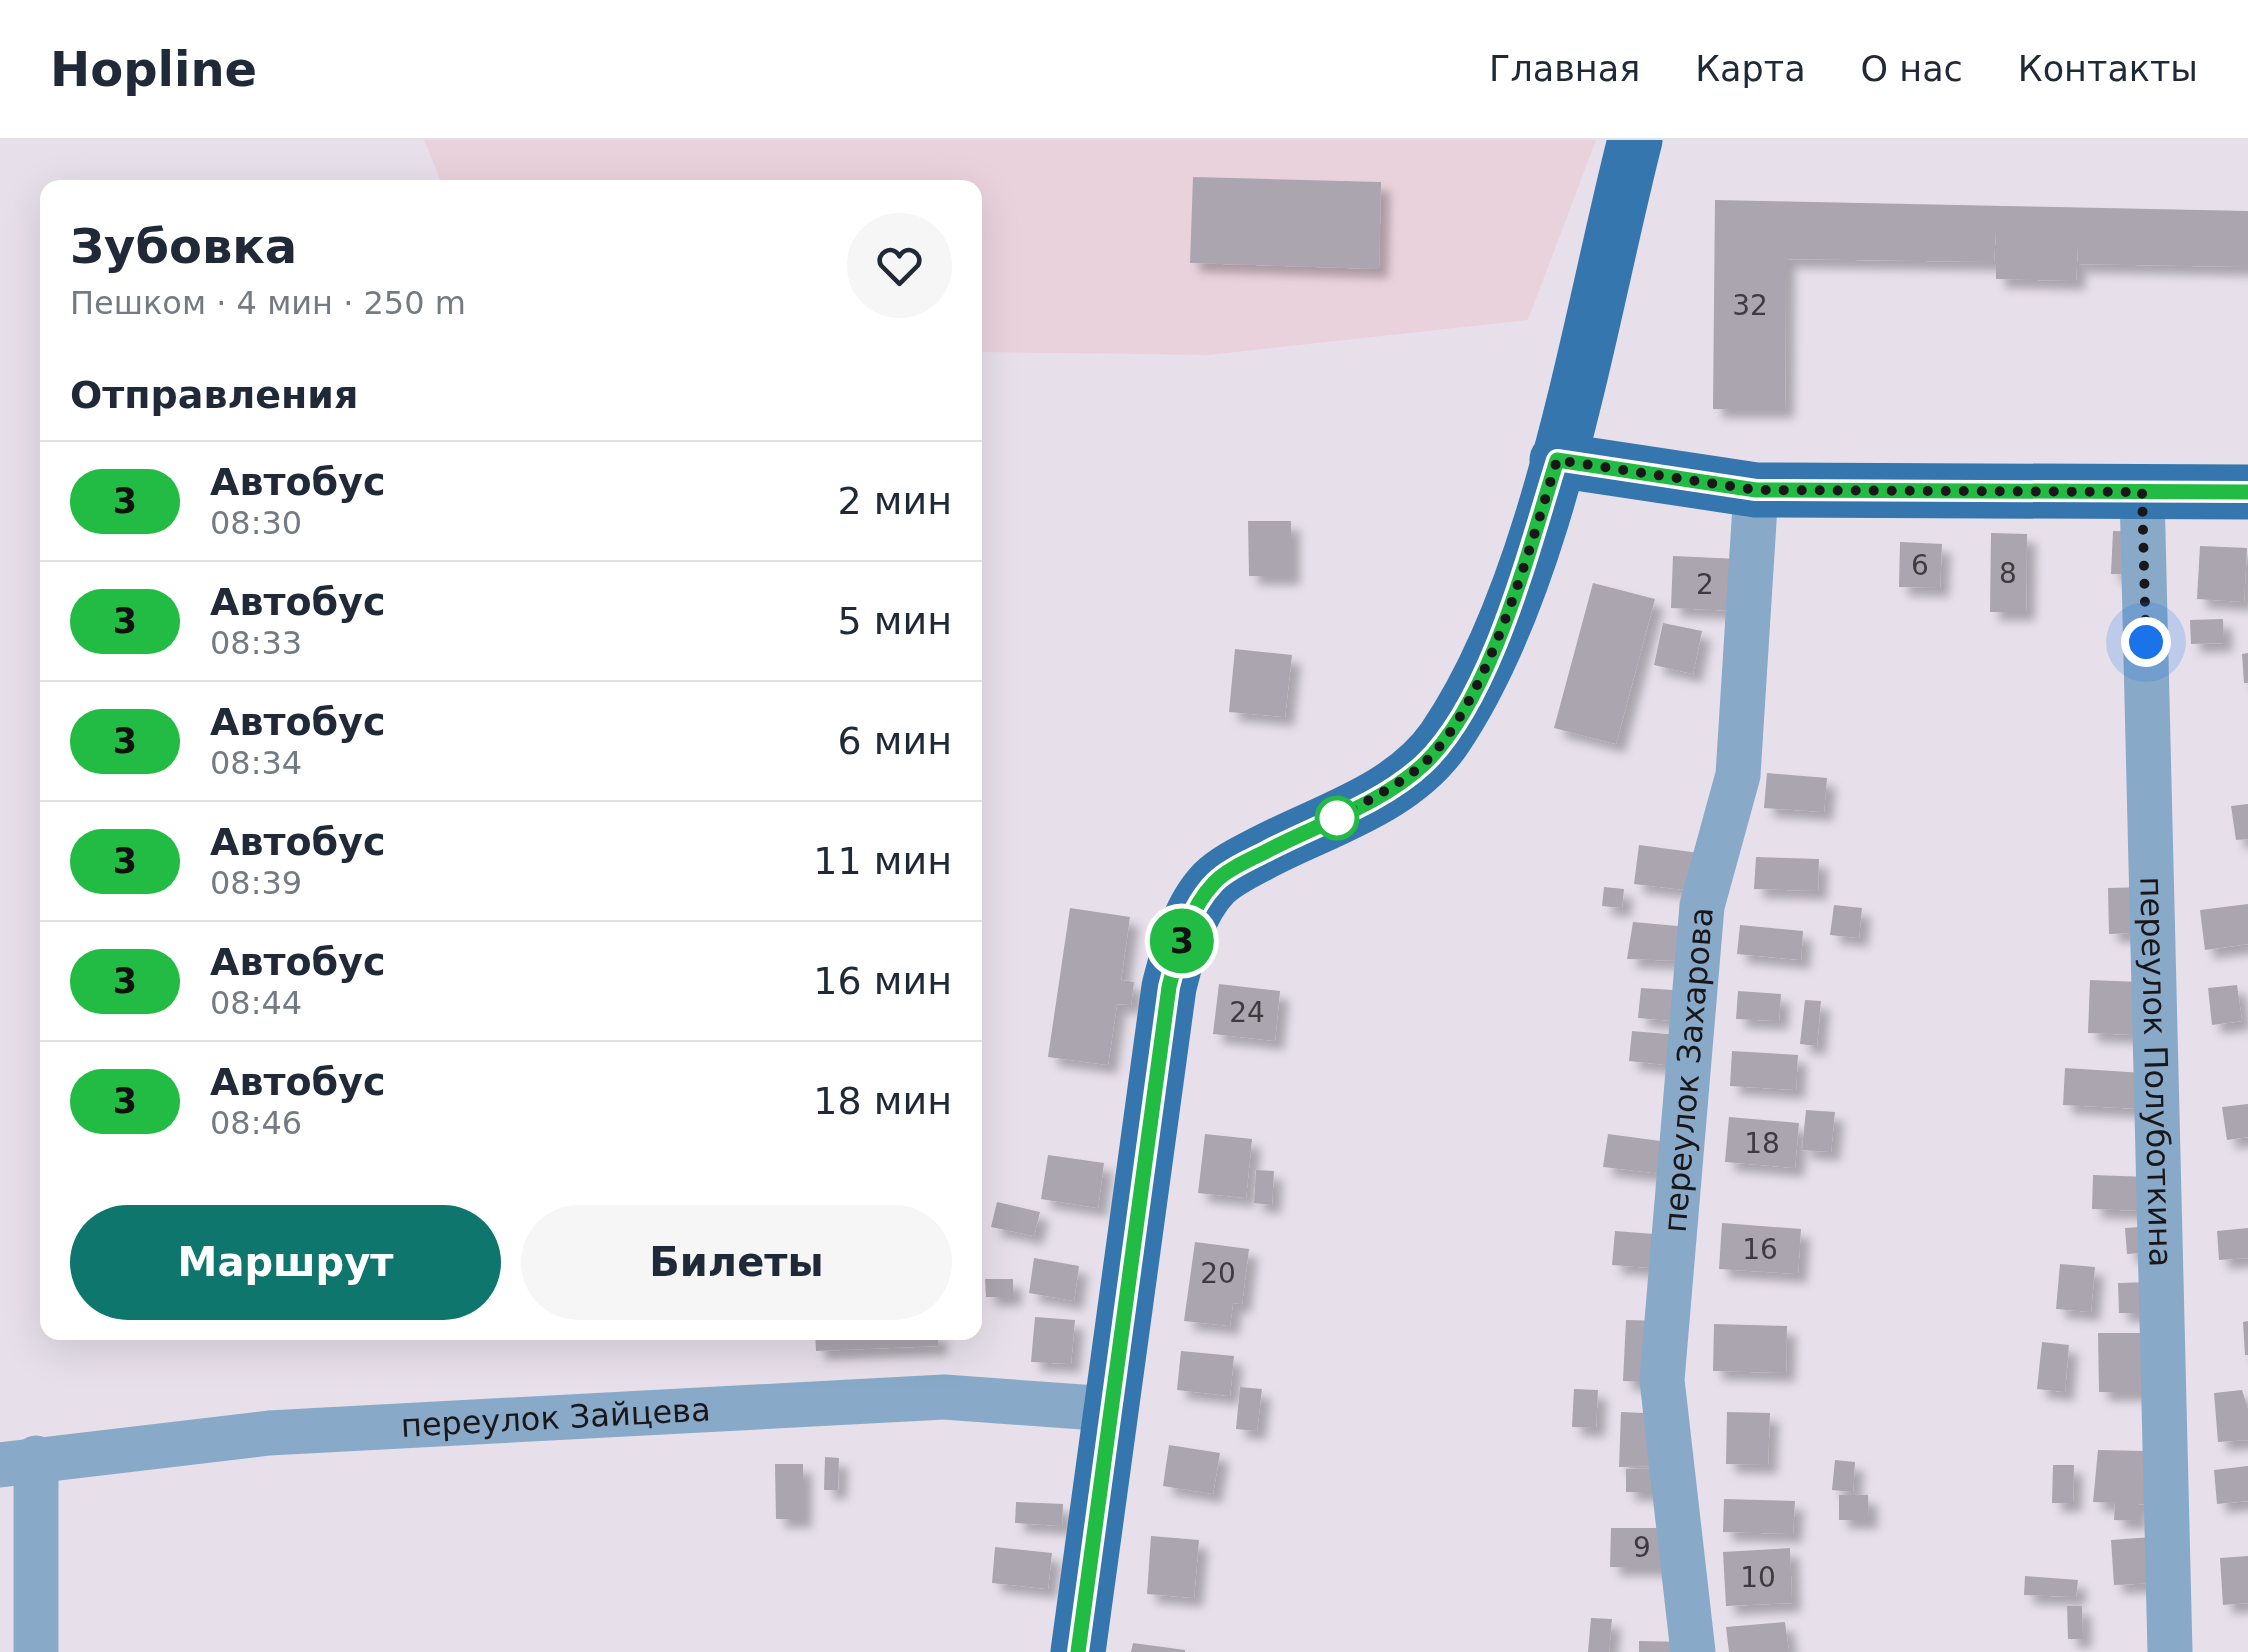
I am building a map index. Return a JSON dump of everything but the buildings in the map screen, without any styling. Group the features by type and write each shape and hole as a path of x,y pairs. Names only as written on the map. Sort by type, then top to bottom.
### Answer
{"main road":[{"path":"1078,1652 1169,987 1189,923 1214,883 1247,861 1394,787 1424,764 1443,740 1496,641 1557,460 1635,140"},
{"path":"1557,460 1756,490 2248,492"}],"street":[{"name":"переулок Захарова","path":"1693,1652 1662,1380 1702,906 1738,775 1756,490"},
{"name":"переулок Полуботкина","path":"2142,492 2170,1652"},
{"name":"переулок Зайцева","path":"18,1461 269,1433 944,1397 1110,1409"},
{"path":"18,1461 36,1652"}],"shaded area":[{"path":"424,140 1596,140 1528,320 1209,355 982,352 982,180 440,180"}],"bus line":[{"name":"3","path":"1078,1652 1169,987 1189,923 1214,883 1247,861 1394,787 1424,764 1443,740 1496,641 1557,460 1756,490 2248,492"}],"route":[{"path":"1337,818 1334,820 1394,787 1424,764 1443,740 1496,641 1557,460 1756,490 2142,492 2146,642"}]}
